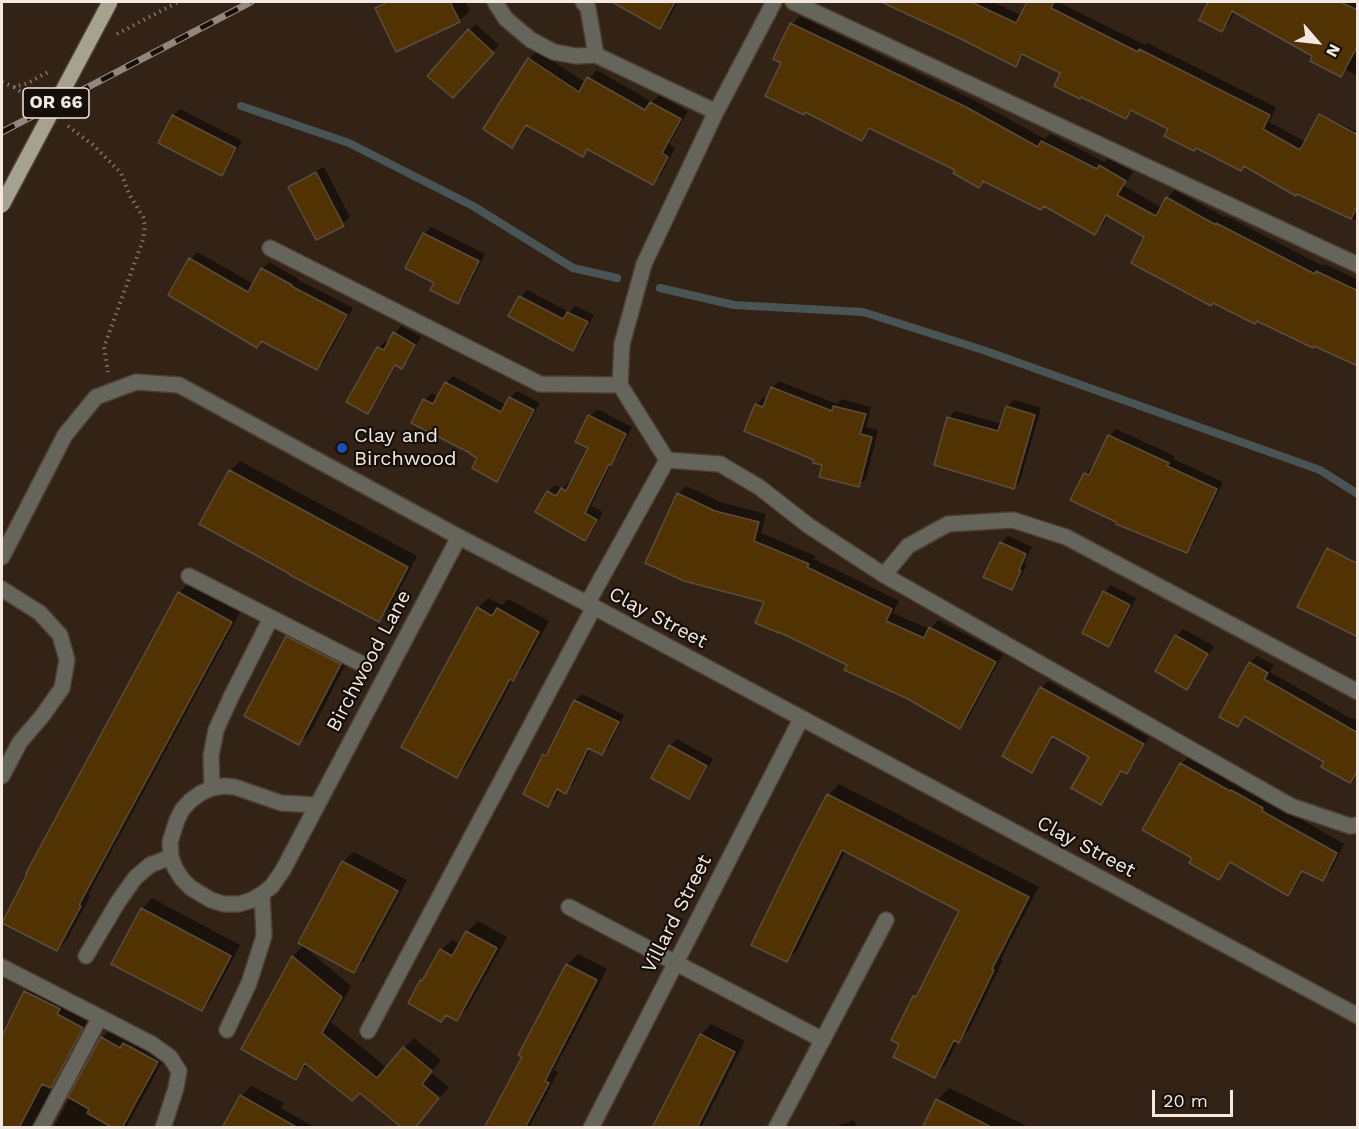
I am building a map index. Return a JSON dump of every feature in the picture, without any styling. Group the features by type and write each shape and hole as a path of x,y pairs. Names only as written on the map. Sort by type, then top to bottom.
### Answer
{"main road":[{"name":"OR 66","path":"2,205 110,2"}],"street":[{"path":"495,2 506,20 531,40 554,52 576,56 596,55 716,112"},
{"path":"583,2 588,8 596,55"},
{"path":"667,460 620,385 622,344 644,264 716,112 774,2"},
{"path":"793,2 1358,265"},
{"path":"270,248 540,384 620,385"},
{"name":"Clay Street","path":"2,556 65,435 96,397 136,382 178,385 1358,1016"},
{"path":"667,460 720,464 759,487 809,526 884,575 1291,806 1350,826 1358,825"},
{"path":"368,1031 667,460"},
{"path":"884,575 908,546 948,524 1013,520 1066,537 1358,692"},
{"name":"Birchwood Lane","path":"171,857 182,879 191,888 210,900 224,904 239,904 252,900 272,886 283,870 459,537"},
{"path":"189,576 362,663"},
{"path":"2,589 40,613 60,634 67,660 62,688 20,742 2,776"},
{"path":"212,788 211,756 216,730 271,618"},
{"name":"Villard Street","path":"591,1128 801,719"},
{"path":"86,956 117,902 135,878 150,865 171,857 170,842 177,820 190,801 201,793 212,788 235,787 281,803 317,805"},
{"path":"227,1030 249,983 264,936 262,894"},
{"path":"569,907 823,1040"},
{"path":"776,1128 886,920"},
{"path":"2,967 152,1044 171,1057 179,1071 163,1128"},
{"path":"41,1128 100,1017"}],"path":[{"path":"14,87 38,104"},
{"path":"64,124 99,150 121,173 129,194 143,217 145,226 143,240 104,347 110,392"}],"building":[{"path":"388,2 450,2 460,22 396,52 375,8"},
{"path":"612,2 675,2 660,29"},
{"path":"881,2 971,2 1016,23 1027,2 1054,2 1051,8 1270,115 1263,129 1300,150 1319,114 1358,135 1358,205 1351,219 1297,194 1296,196 1244,166 1241,171 1196,148 1194,151 1164,136 1168,129 1131,110 1126,119 1054,86 1060,73 1022,54 1016,67"},
{"path":"1208,2 1340,2 1358,10 1358,45 1341,77 1310,61 1312,56 1232,11 1222,32 1199,20"},
{"path":"790,23 966,107 1038,147 1041,141 1097,169 1099,165 1126,181 1117,195 1156,216 1166,197 1216,225 1216,223 1315,274 1316,271 1358,291 1358,366 1314,346 1313,348 1257,321 1255,324 1213,303 1211,306 1131,263 1144,237 1106,215 1095,235 1044,206 1041,210 983,181 979,188 953,173 955,170 869,128 862,141 805,112 804,115 765,96 781,63 773,59"},
{"path":"468,29 494,53 453,98 427,76"},
{"path":"528,58 579,92 587,77 645,110 650,102 681,119 662,153 668,157 653,185 587,149 583,157 526,125 512,148 483,129"},
{"path":"172,115 236,148 222,176 158,143"},
{"path":"316,172 344,226 316,240 288,187"},
{"path":"423,233 479,261 458,304 430,290 434,283 405,268"},
{"path":"189,258 248,292 261,268 347,315 317,370 261,341 257,348 168,295"},
{"path":"519,296 563,319 567,312 588,322 573,351 508,316"},
{"path":"393,332 415,345 402,369 395,365 368,414 346,402 377,347 384,350"},
{"path":"445,382 501,412 509,397 534,410 497,482 472,468 477,458 470,453 411,423 423,399 433,404"},
{"path":"771,387 832,411 833,406 866,414 860,434 872,437 859,487 819,477 822,465 813,463 814,460 744,431 755,404 763,407"},
{"path":"1006,406 1035,415 1014,489 934,465 947,417 998,431"},
{"path":"588,415 626,434 585,513 597,520 585,541 535,512 547,491 556,496 561,488 566,491 588,448 575,442"},
{"path":"1108,435 1169,463 1167,466 1217,489 1187,553 1116,524 1070,500 1084,473 1089,475"},
{"path":"229,470 408,567 379,622 199,524"},
{"path":"677,493 715,511 759,522 754,541 809,564 807,567 892,609 886,621 924,638 929,627 996,662 960,729 906,698 844,670 847,665 755,623 764,602 684,581 645,563"},
{"path":"1000,542 1026,554 1012,590 983,577"},
{"path":"1327,548 1358,564 1358,637 1297,607"},
{"path":"1103,591 1130,605 1109,647 1082,633"},
{"path":"178,592 232,622 79,905 81,906 57,951 2,923 26,873"},
{"path":"477,607 492,616 497,608 539,632 513,681 510,679 457,778 401,747"},
{"path":"1175,635 1208,654 1187,690 1155,671"},
{"path":"286,636 341,664 299,745 244,716"},
{"path":"1249,662 1268,673 1264,679 1358,733 1358,770 1350,783 1321,767 1324,762 1244,716 1238,727 1219,717"},
{"path":"1040,687 1144,744 1127,774 1121,771 1101,805 1071,788 1089,757 1052,736 1032,773 1002,756"},
{"path":"574,700 619,722 602,755 588,748 566,794 557,789 548,807 523,794 543,754 546,756"},
{"path":"669,745 707,766 689,799 651,778"},
{"path":"1180,763 1263,808 1262,811 1337,853 1323,881 1302,871 1288,896 1230,862 1219,880 1189,863 1192,858 1142,830"},
{"path":"827,794 1029,897 992,969 994,970 959,1043 954,1040 935,1078 893,1057 899,1044 891,1040 913,996 916,997 959,911 842,850 787,962 751,945"},
{"path":"342,861 398,891 354,973 298,943"},
{"path":"141,908 231,956 202,1011 111,964"},
{"path":"466,931 497,948 457,1021 446,1015 441,1022 408,1003 440,949 452,956"},
{"path":"292,956 342,997 322,1033 377,1078 403,1047 432,1071 422,1084 439,1098 415,1128 402,1128 360,1093 352,1101 305,1063 296,1080 241,1049"},
{"path":"566,964 597,980 545,1081 549,1083 525,1128 484,1128 522,1057 518,1055"},
{"path":"24,991 60,1009 57,1014 83,1028 51,1088 42,1084 19,1128 2,1128 2,1036"},
{"path":"700,1034 735,1052 697,1128 652,1128"},
{"path":"101,1037 120,1048 123,1043 158,1062 122,1128 113,1128 87,1113 89,1109 68,1097"},
{"path":"240,1095 298,1128 222,1128"},
{"path":"936,1099 993,1128 922,1128"}],"waterway":[{"path":"241,106 349,143 473,206 573,268 617,278"},
{"path":"660,288 734,305 863,312 983,350 1320,470 1358,494"}],"railway":[{"path":"2,132 251,2"}],"place":[{"name":"Clay and Birchwood","path":"342,448"}]}
